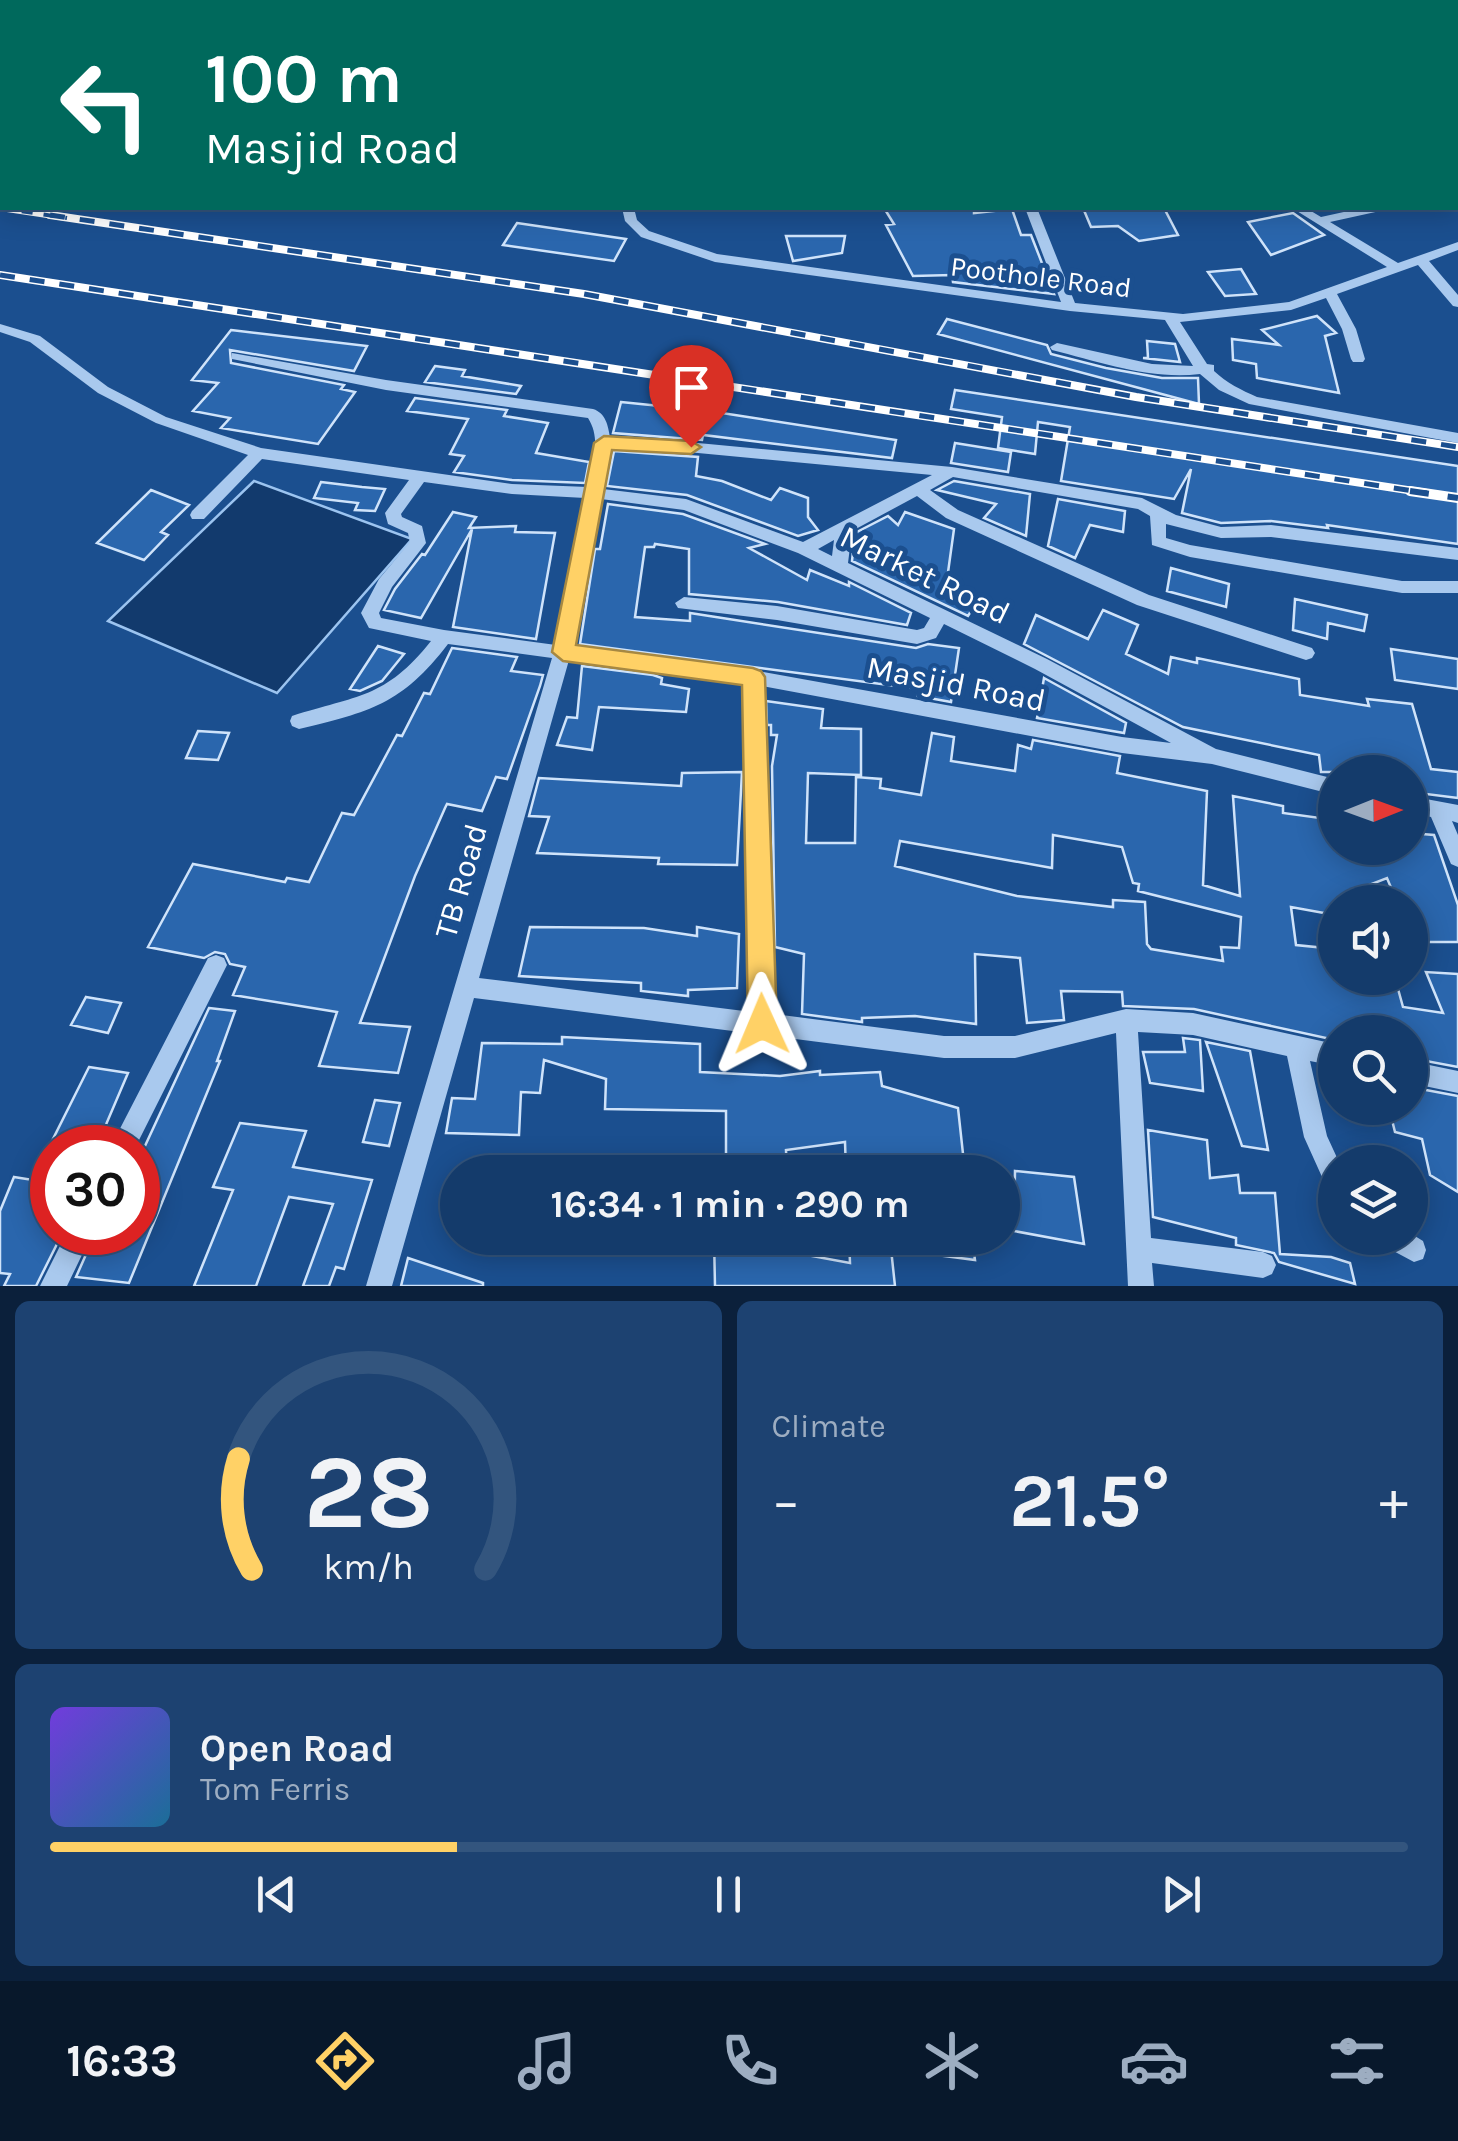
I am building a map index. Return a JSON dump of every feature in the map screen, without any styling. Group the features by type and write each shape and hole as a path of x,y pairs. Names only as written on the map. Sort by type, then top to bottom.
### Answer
{"street":[{"name":"Poothole Road","path":"628,210 631,222 645,234 715,258 1070,307 1177,317 1262,312 1330,294 1458,246"},
{"path":"1031,210 1070,307"},
{"path":"1301,210 1397,268"},
{"path":"1318,220 1366,210"},
{"path":"1421,260 1458,303"},
{"path":"1330,294 1349,329 1358,358"},
{"path":"1177,317 1223,387 1254,401 1458,438"},
{"name":"Market Road","path":"0,328 35,339 103,390 161,420 259,453 512,490 595,493 686,506 804,548 1041,664 1212,756"},
{"path":"1057,347 1134,366 1187,372 1208,368 1242,388 1265,395 1458,428"},
{"path":"237,356 386,384 593,414 600,423 604,443 643,443 952,472 1259,524 1271,531"},
{"name":"TB Road","path":"379,1286 563,652 604,443"},
{"path":"198,515 259,453"},
{"path":"804,548 952,472"},
{"name":"Masjid Road","path":"421,474 393,513 394,520 416,530 418,543 385,584 370,613 374,624 444,637 753,677 1122,745 1212,756 1318,783"},
{"path":"918,490 952,514 1143,600 1306,654"},
{"path":"1142,504 1167,521 1252,535 1271,531 1458,554"},
{"path":"1158,515 1158,541 1190,551 1402,587 1458,587"},
{"path":"839,568 844,528"},
{"path":"684,603 777,613 917,637 930,633 940,616"},
{"path":"299,721 368,706 396,691 444,637"},
{"path":"753,677 762,1024"},
{"path":"1448,812 1458,858"},
{"path":"134,1125 216,964"},
{"path":"464,986 944,1047 1016,1047 1126,1020 1193,1024 1318,1051"},
{"path":"1126,1020 1140,1286"},
{"path":"1296,1046 1320,1145"},
{"path":"1428,1076 1458,1082"},
{"path":"1140,1249 1264,1264"},
{"path":"53,1286 69,1255"}],"water":[{"path":"254,481 412,539 277,693 108,621"}],"building":[{"path":"885,210 1012,210 1021,235 1031,235 1054,294 953,282 952,275 913,276 886,225 894,224"},
{"path":"1084,210 1165,210 1178,235 1139,241 1118,226 1091,227"},
{"path":"1293,213 1324,235 1271,255 1248,222"},
{"path":"517,223 626,239 614,261 503,245"},
{"path":"786,236 845,236 842,253 793,261"},
{"path":"1241,269 1256,294 1225,296 1208,272"},
{"path":"1317,316 1336,333 1325,336 1339,393 1257,378 1256,364 1233,360 1232,339 1279,345 1262,330"},
{"path":"947,319 1047,345 1051,354 1106,368 1162,378 1198,378 1199,404 938,334"},
{"path":"231,330 367,346 354,371 230,350 231,363 344,385 341,389 355,392 318,444 221,428 230,418 193,411 218,383 192,380"},
{"path":"1147,341 1175,344 1180,362 1143,358 1148,358"},
{"path":"435,366 465,370 462,376 521,386 516,394 425,382"},
{"path":"955,390 1458,466 1458,544 1327,525 1328,528 1271,521 1221,523 1182,513 1191,469 1174,499 1061,481 1070,427 1038,422 1035,454 998,448 1002,417 951,409"},
{"path":"415,398 507,410 504,416 548,423 536,453 589,462 585,483 512,480 454,472 464,456 450,454 468,419 407,411"},
{"path":"621,402 709,411 896,440 892,458 703,435 702,440 613,433"},
{"path":"955,443 1011,452 1008,472 951,463"},
{"path":"614,451 698,457 696,476 722,481 771,500 780,488 808,498 808,517 818,530 798,536 687,495 607,486"},
{"path":"954,481 1030,494 1026,536 984,518 996,504 937,490"},
{"path":"321,482 385,489 375,511 355,510 358,503 314,498"},
{"path":"151,490 189,505 161,532 168,535 144,560 97,543"},
{"path":"1058,499 1125,511 1123,532 1090,525 1075,558 1048,546"},
{"path":"608,504 683,514 765,544 749,548 807,580 810,570 849,586 849,582 911,613 907,625 778,602 689,594 689,549 655,544 645,547 635,617 690,621 690,613 916,648 928,644 959,648 951,702 918,696 919,689 580,644 595,549 600,549"},
{"path":"453,512 476,517 469,528 516,526 515,532 555,533 536,639 453,627 472,529 421,618 384,610 395,589 425,555"},
{"path":"905,512 954,529 945,594 973,608 968,616 852,561 855,533 888,516 898,525"},
{"path":"1171,568 1229,584 1226,607 1167,591"},
{"path":"1295,599 1367,615 1364,631 1328,623 1327,639 1293,630"},
{"path":"1103,610 1138,625 1126,654 1168,674 1171,657 1197,663 1197,658 1299,679 1300,695 1369,706 1367,699 1412,704 1427,755 1319,755 1183,727 1024,644 1036,615 1088,639"},
{"path":"378,646 404,654 382,681 360,691 350,689"},
{"path":"452,648 517,657 511,671 543,675 540,686 507,779 496,777 482,811 447,804 415,876 360,1023 410,1027 398,1073 319,1066 337,1012 233,995 245,967 230,964 225,954 215,952 204,958 148,947 193,864 285,882 287,878 309,882 342,813 354,815 397,735 402,736 424,693 430,694"},
{"path":"1391,649 1458,659 1458,689 1395,680"},
{"path":"582,666 653,675 662,678 661,684 689,689 686,712 599,707 592,750 557,745 567,717 577,718"},
{"path":"1044,678 1126,723 1124,733 1037,718"},
{"path":"766,701 823,709 821,728 861,729 861,775 808,773 806,843 855,843 856,777 881,779 880,788 921,795 932,733 954,737 951,761 1015,771 1018,745 1031,749 1033,740 1120,756 1117,773 1207,791 1203,885 1240,896 1233,796 1283,806 1283,813 1318,818 1318,865 1428,865 1428,834 1434,835 1458,905 1458,942 1428,942 1428,885 1390,885 1387,878 1369,885 1318,885 1318,912 1291,907 1296,945 1318,947 1318,995 1400,995 1403,1007 1443,1013 1428,972 1458,974 1458,1067 1428,1061 1428,1015 1318,1015 1318,1036 1194,1009 1123,1006 1122,992 1061,991 1064,1020 1027,1023 1020,958 975,954 976,1024 915,1016 862,1018 862,1022 802,1014 804,954 775,947 772,766 777,735 771,735 771,725 767,725","holes":["1053,835 1122,847 1133,883 1139,884 1138,891 1241,917 1239,948 1221,947 1223,961 1151,949 1147,944 1145,902 1113,900 1113,907 1017,896 895,866 900,841 1052,868"]},
{"path":"198,731 229,733 218,760 186,758"},
{"path":"1428,759 1431,769 1458,772 1458,798 1428,794"},
{"path":"742,772 737,865 658,864 659,858 537,853 549,817 529,816 539,778 681,786 682,773"},
{"path":"530,927 644,928 697,936 697,927 739,934 737,988 688,990 688,996 641,991 641,983 519,976"},
{"path":"86,997 121,1003 108,1033 71,1025"},
{"path":"209,1008 235,1011 220,1061 160,1207 160,1125 155,1125"},
{"path":"562,1037 700,1044 700,1072 780,1076 820,1071 820,1075 880,1072 882,1086 958,1108 963,1155 845,1155 845,1142 786,1150 786,1155 726,1155 726,1111 605,1109 606,1079 544,1060 540,1093 521,1092 519,1135 446,1133 452,1098 475,1099 482,1043 562,1044"},
{"path":"1183,1038 1200,1040 1203,1091 1150,1083 1143,1052 1185,1052"},
{"path":"1206,1042 1250,1051 1268,1150 1242,1146"},
{"path":"89,1067 128,1073 106,1125 60,1125"},
{"path":"1428,1090 1458,1096 1458,1192 1430,1175 1428,1145 1423,1145 1422,1139 1395,1132 1393,1125 1428,1125"},
{"path":"375,1100 400,1103 389,1146 363,1142"},
{"path":"240,1123 306,1131 293,1167 372,1180 344,1269 336,1267 329,1286 303,1286 333,1204 289,1197 256,1286 194,1286 233,1190 213,1187"},
{"path":"1148,1130 1207,1140 1210,1178 1238,1175 1240,1193 1275,1193 1280,1254 1331,1257 1350,1263 1355,1284 1279,1262 1274,1253 1236,1245 1236,1238 1153,1217"},
{"path":"1020,1172 1074,1177 1084,1244 1020,1232"},
{"path":"14,1177 30,1180 30,1255 52,1255 36,1286 4,1286 10,1274 0,1273 0,1211"},
{"path":"86,1255 140,1255 129,1283 76,1277"},
{"path":"714,1255 806,1255 850,1263 850,1255 892,1255 895,1286 715,1286"},
{"path":"937,1255 974,1255 975,1260"},
{"path":"408,1258 483,1283 483,1286 401,1286"}],"railway":[{"path":"13,210 67,218"},
{"path":"50,215 584,294 1136,397 1458,447"},
{"path":"0,275 1427,493"},
{"path":"1410,491 1458,498"}],"route":[{"path":"691,447 604,443 563,652 753,677 759,774 762,1024"}]}
